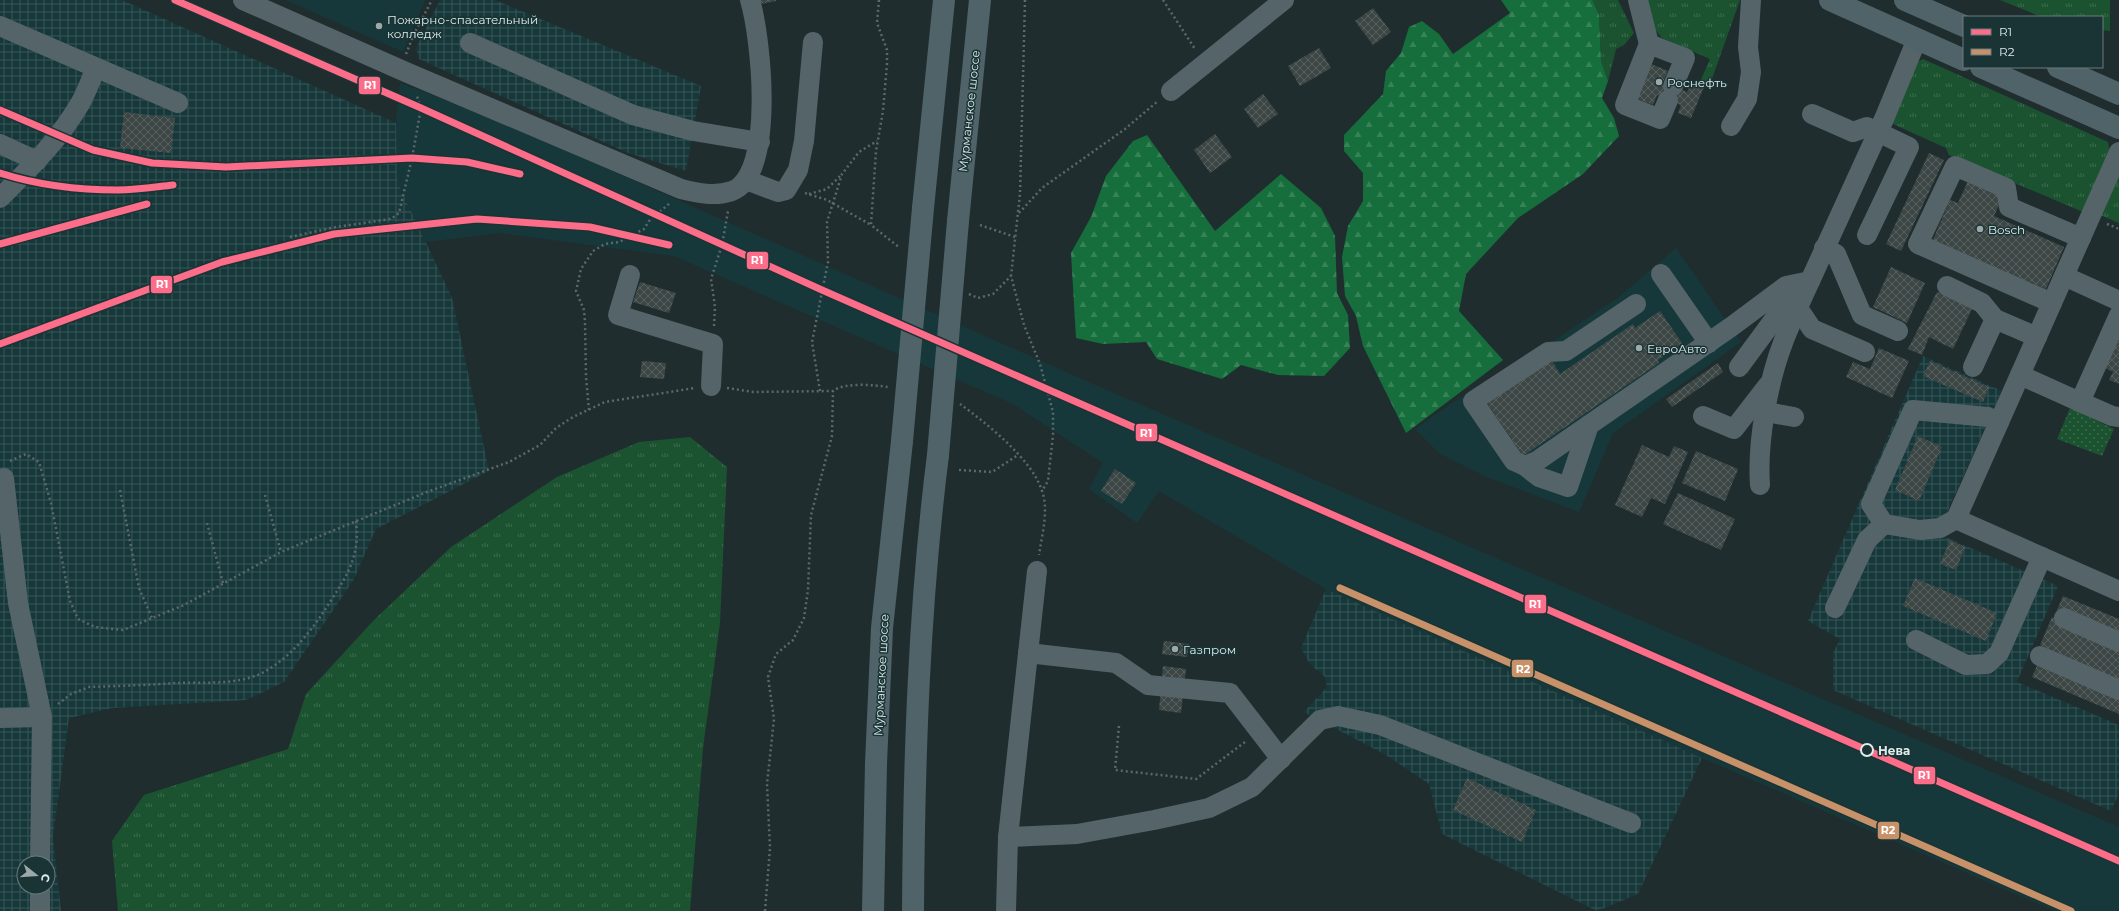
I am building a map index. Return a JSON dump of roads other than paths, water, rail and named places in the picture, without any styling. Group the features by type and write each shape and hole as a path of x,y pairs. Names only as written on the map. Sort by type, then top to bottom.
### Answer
{"main road":[{"name":"Мурманское шоссе","path":"873,911 876,763 882,628 902,441 944,0"},
{"name":"Мурманское шоссе","path":"913,911 921,644 932,504 938,454 958,221 980,0"},
{"path":"1830,0 1963,60"},
{"path":"1905,0 1963,26"},
{"path":"1983,68 2119,128"},
{"path":"2060,68 2119,94"}],"street":[{"path":"243,0 408,74 681,189 705,195 739,185 778,192 786,190 798,170 804,141 813,42"},
{"path":"1171,91 1284,0"},
{"path":"1638,0 1650,44 1625,105 1660,119 1685,58 1650,44"},
{"path":"1731,126 1747,99 1751,72 1748,47 1751,0"},
{"path":"739,185 755,162 760,142 762,110 760,65 752,6"},
{"path":"0,26 178,103"},
{"path":"1760,485 1758,461 1766,412 1784,341 1824,248 1878,132 1917,39"},
{"path":"470,43 633,115 693,131 760,142"},
{"path":"0,198 37,161 58,135 81,101 96,68"},
{"path":"1812,114 1853,132 1867,127 1909,147 1867,235"},
{"path":"0,144 37,161"},
{"path":"1999,422 1988,417 1913,410 1870,504 1884,524 1920,530 1940,528 1956,519 2119,152"},
{"path":"2052,303 1918,244 1955,166 2006,188 2009,207 2081,238"},
{"path":"1824,248 1836,254 1862,315 1898,331"},
{"path":"1661,274 1709,343"},
{"path":"630,275 618,315 713,344 711,386"},
{"path":"2064,276 2119,300"},
{"path":"1525,466 1537,461 1709,343 1786,286 1810,281"},
{"path":"1739,367 1781,310 1810,281"},
{"path":"1948,286 1982,303 1996,319 2037,337"},
{"path":"1589,425 1568,487 1539,477 1525,466 1514,461 1473,401 1548,352 1566,351 1636,304"},
{"path":"1797,311 1802,314 1812,329 1865,352"},
{"path":"2080,402 2119,315"},
{"path":"1973,367 1996,319"},
{"path":"2020,375 2112,416 2119,417"},
{"path":"1703,416 1734,429 1756,403 1774,377"},
{"path":"1766,412 1794,418"},
{"path":"4,478 18,604 42,717 40,855"},
{"path":"1956,519 2119,591"},
{"path":"1835,608 1867,540 1884,524"},
{"path":"1916,640 1966,665 1987,664 1999,653 2042,557"},
{"path":"1006,911 1008,837 1037,571"},
{"path":"2064,618 2119,642"},
{"path":"1028,653 1116,663 1148,685 1230,693 1281,759"},
{"path":"2040,656 2119,690"},
{"path":"1008,837 1077,834 1209,808 1252,787 1320,720 1338,716 1380,725 1631,823"},
{"path":"0,718 42,717"},
{"path":"40,895 40,911"}],"place":[{"name":"Пожарно-спасательный колледж","path":"379,26"},
{"name":"Роснефть","path":"1659,82"},
{"name":"Bosch","path":"1980,229"},
{"name":"ЕвроАвто","path":"1639,348"},
{"name":"Газпром","path":"1175,649"},
{"name":"Нева","path":"1867,750"}]}
